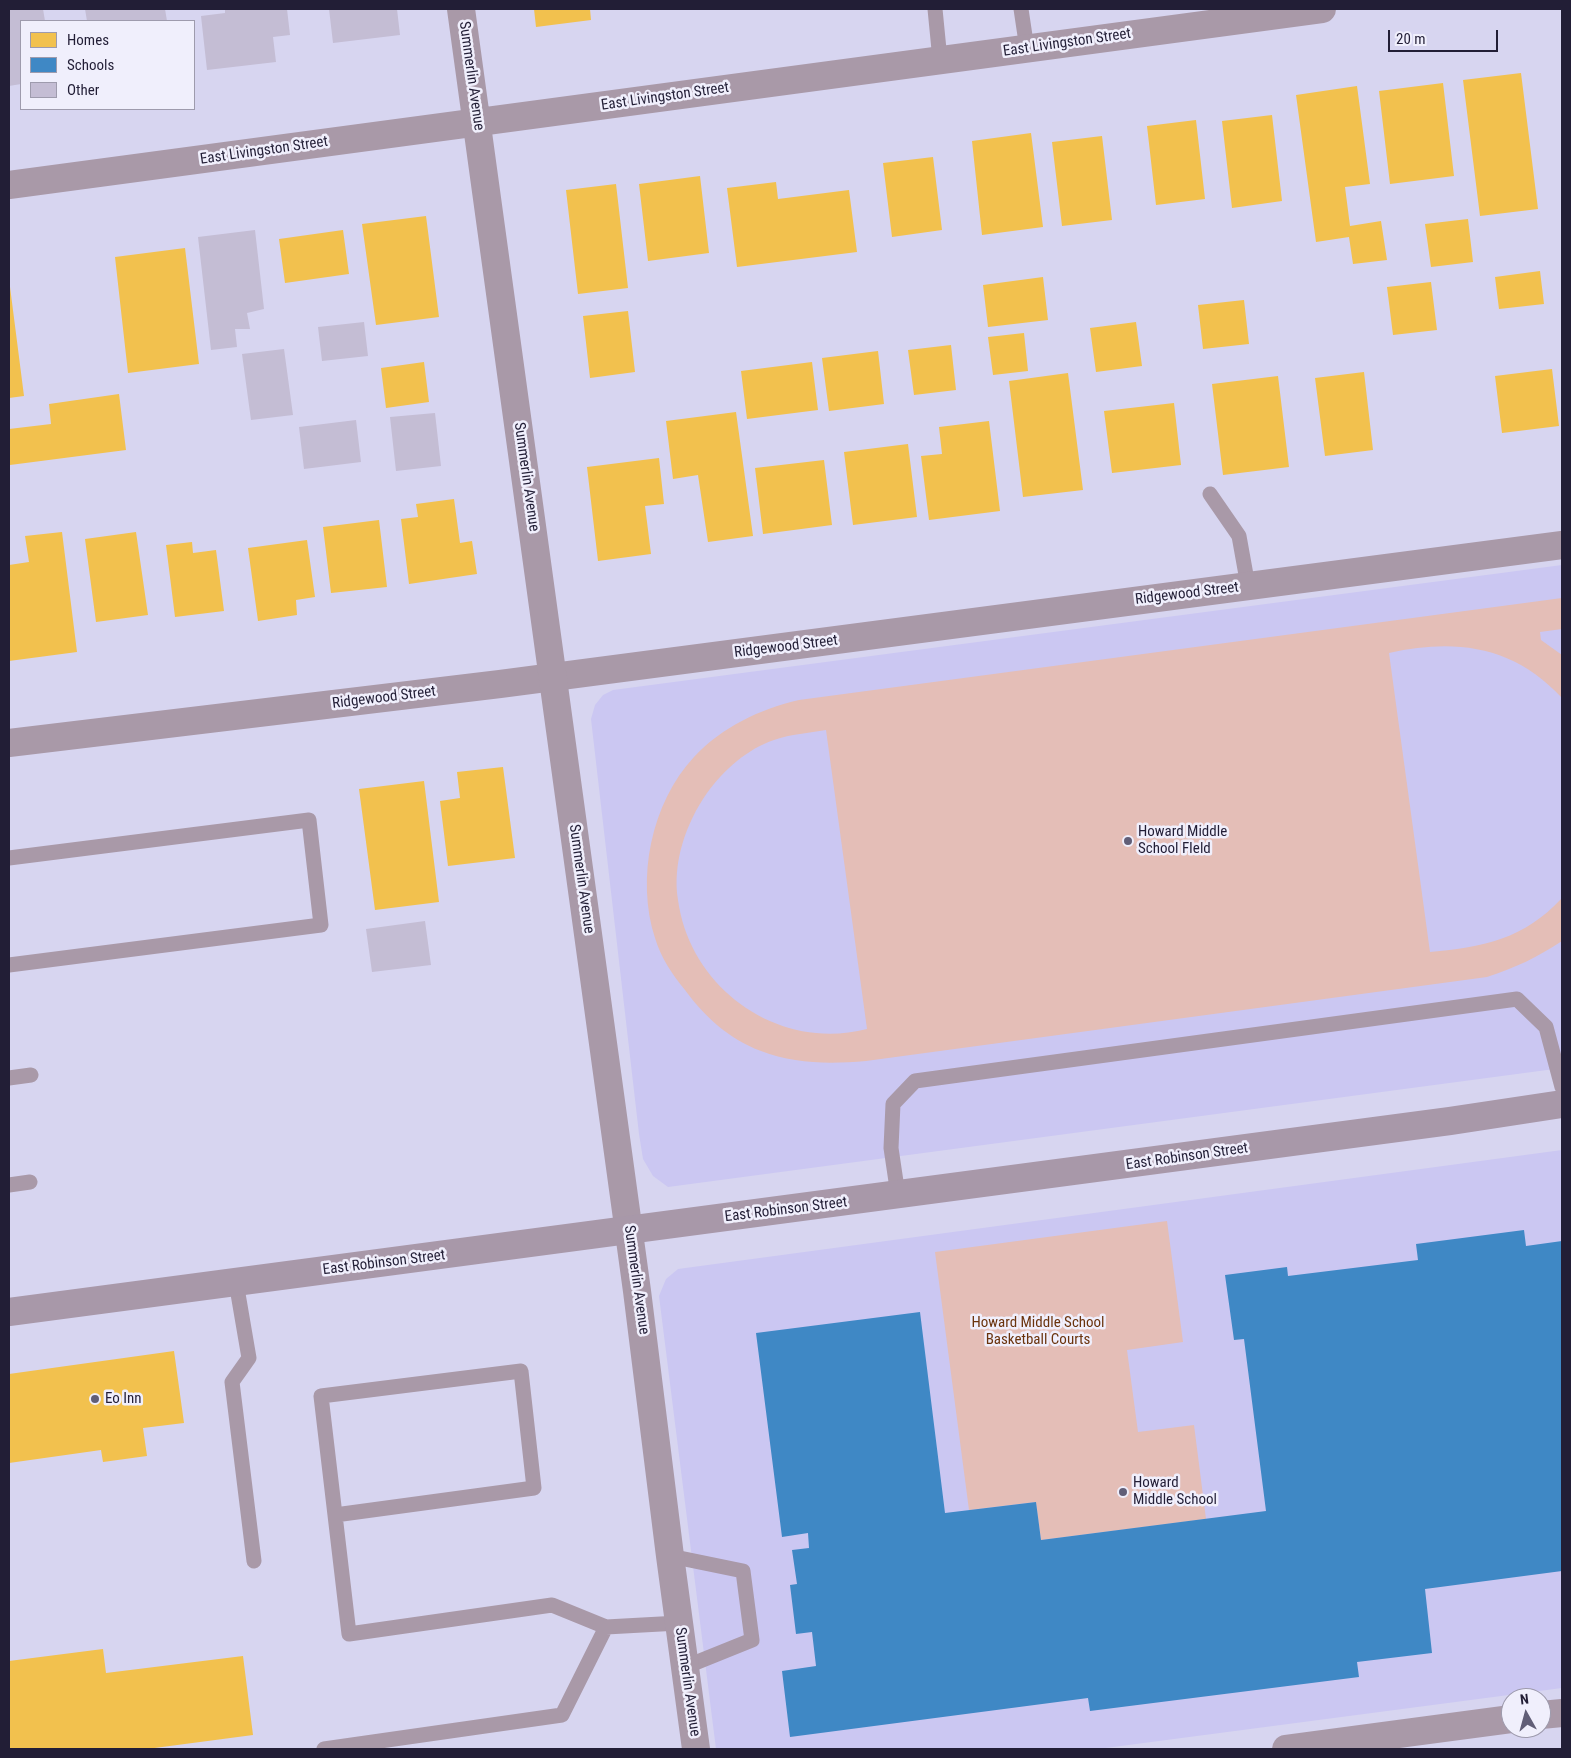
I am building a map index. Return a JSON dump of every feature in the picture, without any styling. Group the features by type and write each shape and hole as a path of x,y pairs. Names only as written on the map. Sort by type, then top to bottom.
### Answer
{"main road":[{"name":"East Robinson Street","path":"9,1312 898,1195 1450,1121 1562,1104"}],"street":[{"name":"Summerlin Avenue","path":"462,9 629,1230 696,1749"},
{"name":"East Livingston Street","path":"9,185 1027,49 1194,17 1322,9"},
{"name":"Ridgewood Street","path":"9,743 553,677 1562,545"},
{"path":"1286,1749 1501,1720"}],"lane":[{"path":"935,9 940,60"},
{"path":"1021,9 1027,49"},
{"path":"1210,494 1239,536 1248,586"},
{"path":"9,858 309,820 321,926 9,965"},
{"path":"898,1195 892,1148 893,1104 914,1081 1517,999 1546,1027 1562,1087"},
{"path":"9,1078 31,1075"},
{"path":"9,1184 30,1182"},
{"path":"236,1282 249,1358 232,1382 254,1561"},
{"path":"335,1515 534,1488 521,1370 322,1396 335,1515 349,1634 552,1605 606,1627 679,1623"},
{"path":"670,1556 743,1571 752,1640 685,1667"},
{"path":"324,1749 373,1746 562,1715 606,1627"}],"shaded area":[{"path":"1562,565 1562,1068 668,1187 653,1176 643,1159 639,1134 591,719 595,705 603,695 613,690"},
{"name":"Howard Middle School","path":"1562,1150 1562,1688 1501,1688 1501,1696 1098,1749 716,1749 659,1296 666,1279 678,1269"}],"green space":[{"name":"Howard Middle School FIeld","path":"1562,598 1562,629 1540,632 1541,640 1562,655 1562,698 1544,681 1524,667 1504,657 1483,650 1438,646 1389,653 1430,952 1485,944 1518,932 1548,912 1562,898 1562,941 1526,962 1487,977 866,1061 839,1063 799,1061 761,1051 738,1040 718,1026 693,1000 671,972 657,945 649,915 648,867 651,843 667,796 679,776 694,757 729,728 770,708 799,700","holes":["826,730 867,1029 834,1034 802,1031 772,1022 744,1006 720,986 700,961 686,932 678,900 677,872 682,844 693,817 707,793 729,768 755,749 780,738"]},
{"name":"Howard Middle School Basketball Courts","path":"1167,1221 1183,1342 1127,1350 1138,1432 1194,1425 1206,1519 1041,1540 1036,1502 969,1510 935,1252"}],"building: Homes":[{"path":"534,9 590,9 591,20 536,27"},
{"path":"1521,73 1538,209 1480,216 1463,80"},
{"path":"1443,83 1454,176 1390,184 1379,91"},
{"path":"1357,86 1370,184 1345,187 1350,226 1381,221 1387,260 1353,264 1349,237 1316,242 1296,95"},
{"path":"1272,115 1282,201 1232,208 1222,121"},
{"path":"1196,120 1205,199 1156,205 1147,126"},
{"path":"1031,133 1043,227 982,235 972,141"},
{"path":"1102,136 1112,220 1062,226 1052,142"},
{"path":"933,157 942,230 892,237 883,163"},
{"path":"700,176 709,253 648,261 639,184"},
{"path":"776,182 778,199 849,190 857,252 737,267 727,188"},
{"path":"616,184 628,288 578,294 566,190"},
{"path":"426,216 439,317 376,325 362,224"},
{"path":"1468,219 1473,262 1431,267 1425,224"},
{"path":"343,230 349,274 285,283 279,239"},
{"path":"185,248 199,364 128,373 115,257"},
{"path":"1540,271 1544,304 1499,309 1495,277"},
{"path":"1043,277 1048,320 988,327 983,285"},
{"path":"9,279 24,396 9,398"},
{"path":"1431,282 1437,330 1393,335 1387,287"},
{"path":"1244,300 1249,344 1203,349 1198,305"},
{"path":"628,311 635,372 590,378 583,316"},
{"path":"1136,322 1142,366 1096,372 1090,328"},
{"path":"1024,333 1028,371 993,375 988,337"},
{"path":"951,345 956,390 914,395 908,350"},
{"path":"878,351 884,404 829,411 822,358"},
{"path":"424,362 429,402 386,408 381,368"},
{"path":"812,362 818,410 747,419 741,371"},
{"path":"1552,369 1559,426 1502,433 1495,376"},
{"path":"1364,372 1373,450 1325,456 1315,378"},
{"path":"1068,373 1083,490 1023,497 1009,381"},
{"path":"1278,376 1289,467 1223,475 1212,384"},
{"path":"119,394 126,450 10,465 9,429 51,424 49,404"},
{"path":"1174,403 1181,465 1112,473 1104,411"},
{"path":"736,412 753,536 708,542 698,475 673,479 666,421"},
{"path":"989,421 1000,511 929,520 921,456 942,454 939,427"},
{"path":"908,444 917,517 853,525 844,452"},
{"path":"659,458 664,504 645,506 651,554 598,561 587,467"},
{"path":"824,460 832,525 763,534 755,468"},
{"path":"454,499 460,543 472,541 477,574 409,584 401,519 418,517 416,504"},
{"path":"379,520 387,587 331,593 323,527"},
{"path":"62,532 77,652 9,661 9,565 29,562 25,536"},
{"path":"136,532 148,615 96,622 85,539"},
{"path":"307,540 315,597 296,600 297,615 258,621 248,548"},
{"path":"192,542 193,553 216,550 224,611 175,617 166,545"},
{"path":"503,767 515,858 448,866 440,801 460,798 457,772"},
{"path":"424,781 439,902 375,910 359,789"},
{"name":"Eo Inn","path":"174,1351 184,1423 143,1428 147,1456 103,1462 101,1450 9,1463 9,1374"},
{"path":"103,1649 106,1673 243,1656 253,1735 147,1749 9,1749 9,1661"}],"building: Schools":[{"name":"Howard Middle School","path":"1524,1230 1526,1246 1562,1241 1562,1571 1425,1589 1432,1653 1357,1662 1359,1677 1090,1711 1088,1698 790,1737 782,1671 816,1666 812,1632 796,1634 790,1585 797,1584 792,1550 809,1548 808,1533 782,1537 756,1333 920,1312 945,1513 1036,1502 1041,1540 1266,1511 1244,1339 1234,1340 1225,1275 1287,1267 1288,1276 1418,1260 1416,1244"}],"building: Other":[{"path":"9,9 43,9 45,20 20,20 20,84 9,86"},
{"path":"85,9 165,9 167,20 87,20"},
{"path":"225,9 287,9 290,35 273,37 276,62 207,70 201,16 225,13"},
{"path":"329,9 397,9 400,35 333,43"},
{"path":"255,230 264,309 247,313 250,329 235,329 237,347 211,350 198,237"},
{"path":"364,322 368,356 322,361 318,327"},
{"path":"284,349 293,415 251,420 242,354"},
{"path":"435,413 441,466 396,471 390,417"},
{"path":"356,420 361,462 304,469 299,427"},
{"path":"425,921 431,965 372,972 366,929"}],"place":[{"name":"Howard Middle School FIeld","path":"1128,841"},
{"name":"Eo Inn","path":"95,1399"},
{"name":"Howard Middle School","path":"1123,1492"}]}
